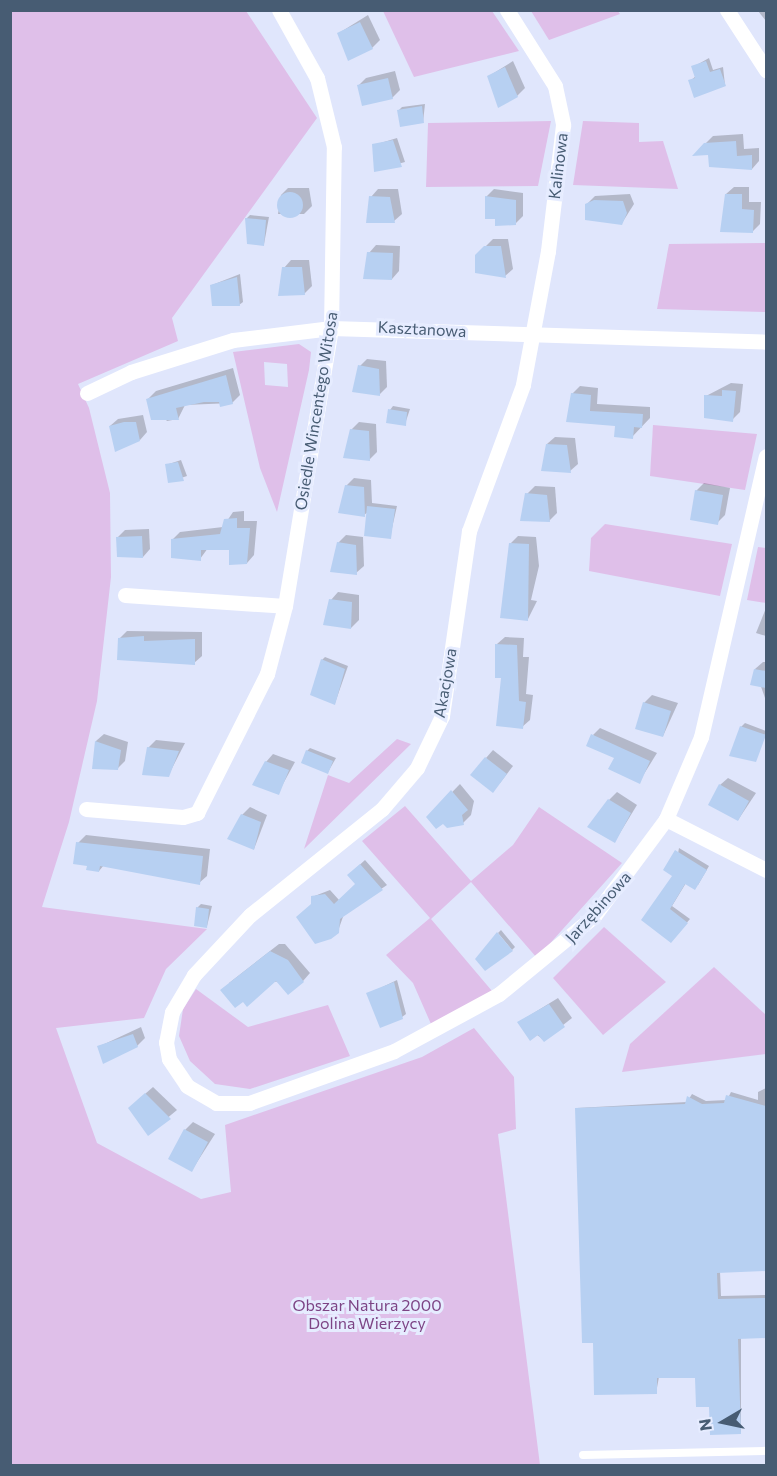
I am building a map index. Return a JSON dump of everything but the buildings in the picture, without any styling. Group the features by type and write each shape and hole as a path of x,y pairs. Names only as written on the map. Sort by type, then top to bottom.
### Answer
{"street":[{"name":"Osiedle Wincentego Witosa","path":"86,809 183,817 197,813 267,674 285,606 331,328 334,147 321,87 279,10"},
{"name":"Kalinowa","path":"507,10 550,77 563,125 531,335"},
{"path":"727,10 766,70"},
{"name":"Kasztanowa","path":"87,393 130,372 233,340 331,328 766,342"},
{"name":"Akacjowa","path":"177,1075 169,1059 167,1027 194,975 250,915 382,809 417,768 434,737 448,685 469,531 514,420 531,335"},
{"name":"Jarzębinowa","path":"177,1075 207,1100 249,1103 318,1082 438,1030 499,994 564,945 621,884 666,819 701,737 766,456"},
{"path":"125,595 285,606"},
{"path":"666,819 766,870"}],"lane":[{"path":"583,1455 766,1451"}],"green space":[{"path":"617,10 620,14 549,40 531,11"},
{"name":"Obszar Natura 2000 Dolina Wierzycy","path":"10,11 246,11 317,118 172,318 178,341 78,384 89,408 110,493 111,577 97,701 69,822 42,907 207,929 166,969 144,1018 56,1028 97,1143 201,1199 231,1192 225,1125 422,1057 474,1028 514,1077 516,1129 498,1134 540,1465 11,1465"},
{"path":"383,11 492,11 519,51 414,77"},
{"path":"551,121 538,186 426,187 428,123"},
{"path":"583,121 639,123 639,142 663,141 678,189 573,185"},
{"path":"766,243 766,312 657,309 669,244"},
{"path":"299,344 311,352 277,512 260,468 233,352","holes":["264,362 287,364 288,387 265,385"]},
{"path":"653,425 757,434 745,490 650,476"},
{"path":"605,524 732,544 720,596 589,571 591,538"},
{"path":"758,547 766,548 766,603 747,600"},
{"path":"397,739 411,744 304,849 328,775 349,783"},
{"path":"405,806 471,881 513,845 539,807 622,863 537,958 471,882 431,919 492,991 431,1024 413,983 386,955 430,918 362,841"},
{"path":"604,927 666,982 603,1035 553,978"},
{"path":"714,967 766,1015 766,1054 622,1072 630,1044"},
{"path":"196,989 248,1027 328,1005 350,1056 250,1089 215,1084 190,1061 179,1036 183,1009"}]}
